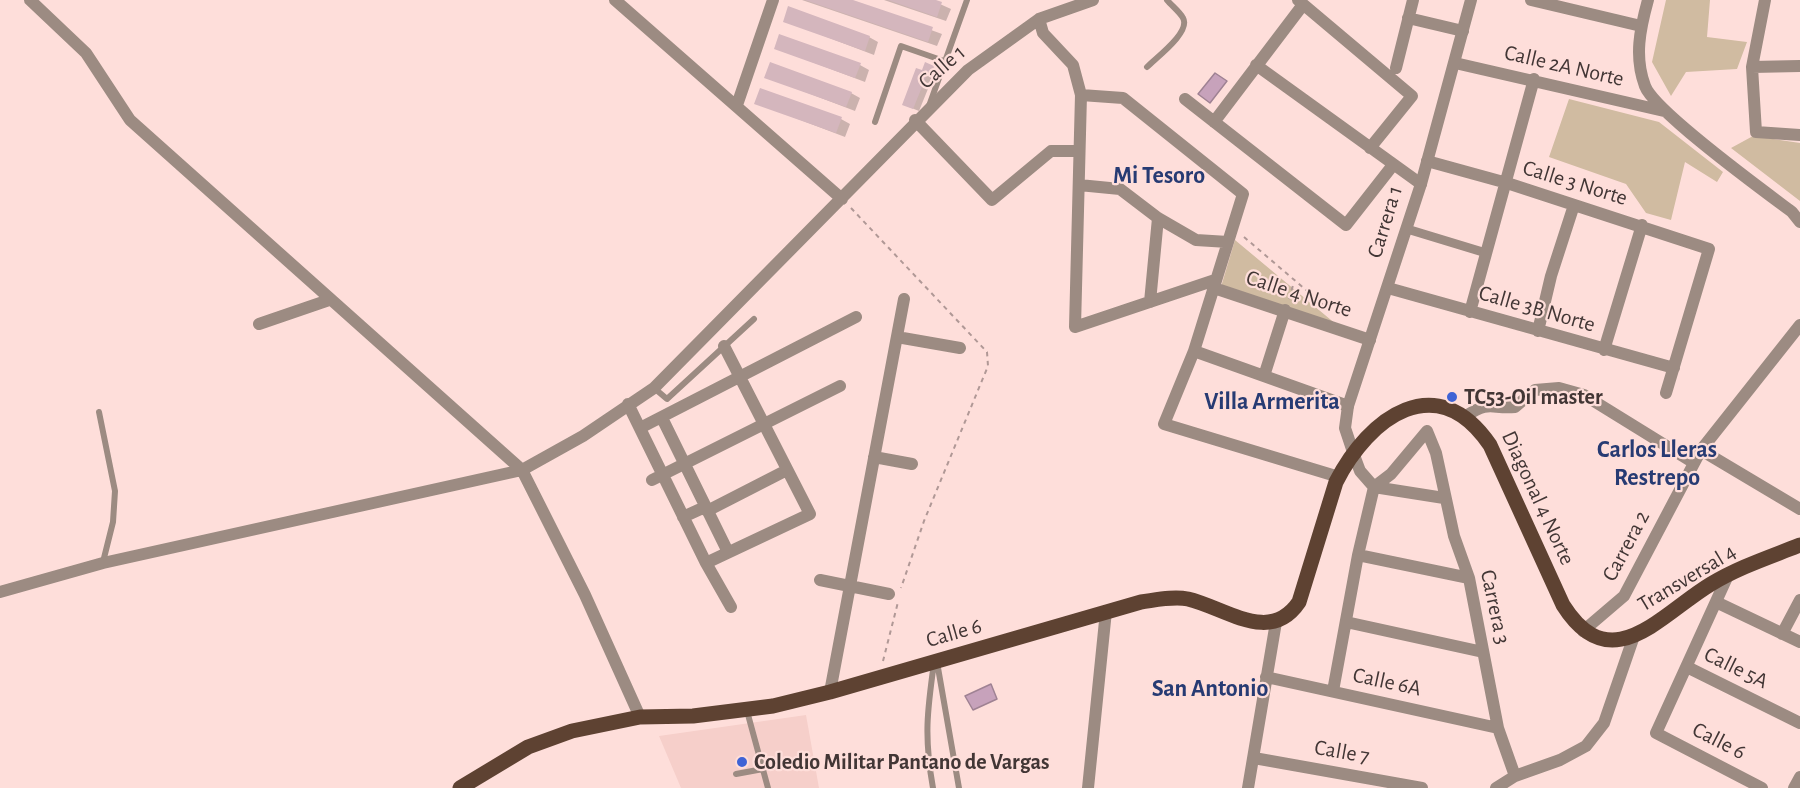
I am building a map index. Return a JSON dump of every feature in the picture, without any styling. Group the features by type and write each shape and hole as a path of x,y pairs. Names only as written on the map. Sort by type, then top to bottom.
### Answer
{"main road":[{"name":"Diagonal 4 Norte","path":"1354,455 1380,426 1400,413 1420,405 1437,404 1466,416 1490,445 1563,605 1589,634"},
{"path":"1276,622 1292,612 1299,602 1337,479 1354,455"},
{"name":"Transversal 4","path":"1589,634 1615,641 1634,636 1672,614 1700,591 1729,573 1800,545"},
{"name":"Calle 6","path":"460,788 508,758 550,738 594,725 640,717 693,716 747,711 830,692 1141,602 1185,598 1240,619 1276,622"}],"street":[{"path":"30,0 86,53 130,120 522,471 585,595 640,717"},
{"path":"615,0 842,199"},
{"path":"737,105 773,0"},
{"name":"Calle 1","path":"0,592 103,563 522,471 583,436 654,388 842,199 915,120 968,70 1039,19 1093,0"},
{"path":"1396,68 1413,0"},
{"name":"Carrera 1","path":"1374,487 1360,471 1345,428 1348,406 1421,184 1471,0"},
{"path":"1531,0 1641,26"},
{"path":"1648,0 1641,26 1638,58 1645,88 1664,111 1797,215"},
{"path":"1765,0 1752,66 1756,132 1800,135"},
{"path":"1214,122 1300,3 1412,96 1370,148"},
{"path":"1408,18 1463,31"},
{"path":"1039,19 1043,33 1073,65 1081,95 1075,327 1214,284"},
{"name":"Calle 2A Norte","path":"1455,63 1664,111"},
{"path":"1256,65 1421,184"},
{"path":"1752,66 1800,66"},
{"path":"1470,312 1534,80"},
{"path":"1081,95 1123,98 1243,194 1194,351 1164,424 1337,479"},
{"path":"1185,99 1346,225 1393,165"},
{"path":"915,120 992,200 1051,150 1078,151"},
{"name":"Calle 3 Norte","path":"1427,161 1642,225 1709,249 1674,368"},
{"path":"1079,185 1120,189 1158,218 1196,240 1228,242"},
{"path":"1538,331 1551,276 1574,205"},
{"path":"1150,302 1158,218"},
{"path":"1604,350 1642,225"},
{"path":"1407,230 1486,254"},
{"name":"Calle 4 Norte","path":"1214,284 1370,340"},
{"name":"Calle 3B Norte","path":"1388,288 1674,368"},
{"path":"830,692 904,299"},
{"path":"260,324 329,300"},
{"path":"1264,375 1285,310"},
{"path":"640,428 856,317"},
{"name":"Carrera 2","path":"1589,634 1624,596 1701,450 1800,325"},
{"path":"897,337 960,348"},
{"path":"706,563 810,514 724,346"},
{"path":"1194,351 1348,406"},
{"path":"1666,393 1674,368"},
{"path":"658,478 840,386"},
{"path":"1466,416 1481,407 1490,405 1509,407 1519,405 1535,390 1559,388 1584,395 1694,463"},
{"path":"628,404 640,428 658,478 683,517 731,607"},
{"path":"662,418 728,552"},
{"name":"Carrera 3","path":"1374,487 1391,474 1427,431 1436,453 1444,498 1470,578 1498,728 1515,776"},
{"path":"1701,450 1800,509"},
{"path":"874,458 912,464"},
{"path":"683,517 706,509 787,471"},
{"path":"1333,692 1358,555 1374,487 1444,498"},
{"path":"1358,555 1470,578"},
{"path":"1687,667 1729,573"},
{"path":"820,580 889,594"},
{"path":"1782,634 1800,600"},
{"path":"1716,602 1800,642"},
{"path":"1088,788 1106,611"},
{"path":"1248,788 1276,622"},
{"path":"1346,622 1484,652"},
{"path":"1499,787 1515,776 1560,760 1586,746 1604,723 1634,636"},
{"name":"Calle 5A","path":"1687,667 1800,723"},
{"name":"Calle 6","path":"1687,667 1656,733 1762,788"},
{"name":"Calle 6A","path":"1266,677 1498,728"},
{"name":"Calle 7","path":"1254,758 1422,788"},
{"path":"1794,788 1800,777"}],"lane":[{"path":"929,107 967,0"},
{"path":"1147,67 1182,33 1185,25 1184,18 1167,0"},
{"path":"875,122 901,46 944,61"},
{"path":"654,388 667,399 754,319"},
{"path":"99,412 115,491 113,522 103,563"},
{"path":"933,788 926,746 926,727 935,662"},
{"path":"935,662 959,788"},
{"path":"747,711 768,788"},
{"path":"736,774 763,769"}],"path":[{"path":"842,199 987,352 988,359 988,366 916,542 879,678"},
{"path":"1233,228 1335,315"},
{"path":"1285,310 1294,280"}],"shaded area":[{"path":"1666,0 1710,0 1707,37 1747,42 1737,69 1686,72 1671,96 1652,62"},
{"path":"1215,73 1227,81 1210,103 1198,94"},
{"path":"1569,99 1659,122 1723,172 1717,182 1685,162 1671,220 1646,213 1626,184 1549,157"},
{"path":"1753,136 1800,143 1800,201 1731,148"},
{"path":"1235,240 1337,325 1220,290"},
{"path":"991,684 997,699 973,710 965,696"},
{"name":"Coledio Militar Pantano de Vargas","path":"806,715 819,788 681,788 659,736"}],"building":[{"path":"805,0 853,0 933,27 928,42"},
{"path":"888,0 936,0 942,2 937,17"},
{"path":"788,6 870,36 865,51 783,22"},
{"path":"779,34 861,63 855,78 774,49"},
{"path":"770,62 852,92 846,107 764,78"},
{"path":"925,62 934,66 931,73 928,72 913,109 902,105 916,68 922,70"},
{"path":"760,88 842,117 836,133 754,104"}],"place":[{"name":"TC53-Oil master","path":"1452,397"},
{"name":"Coledio Militar Pantano de Vargas","path":"742,762"}],"district":[{"name":"Mi Tesoro","path":"1159,176"},
{"name":"Villa Armerita","path":"1272,402"},
{"name":"Carlos Lleras Restrepo","path":"1657,464"},
{"name":"San Antonio","path":"1210,689"}]}
